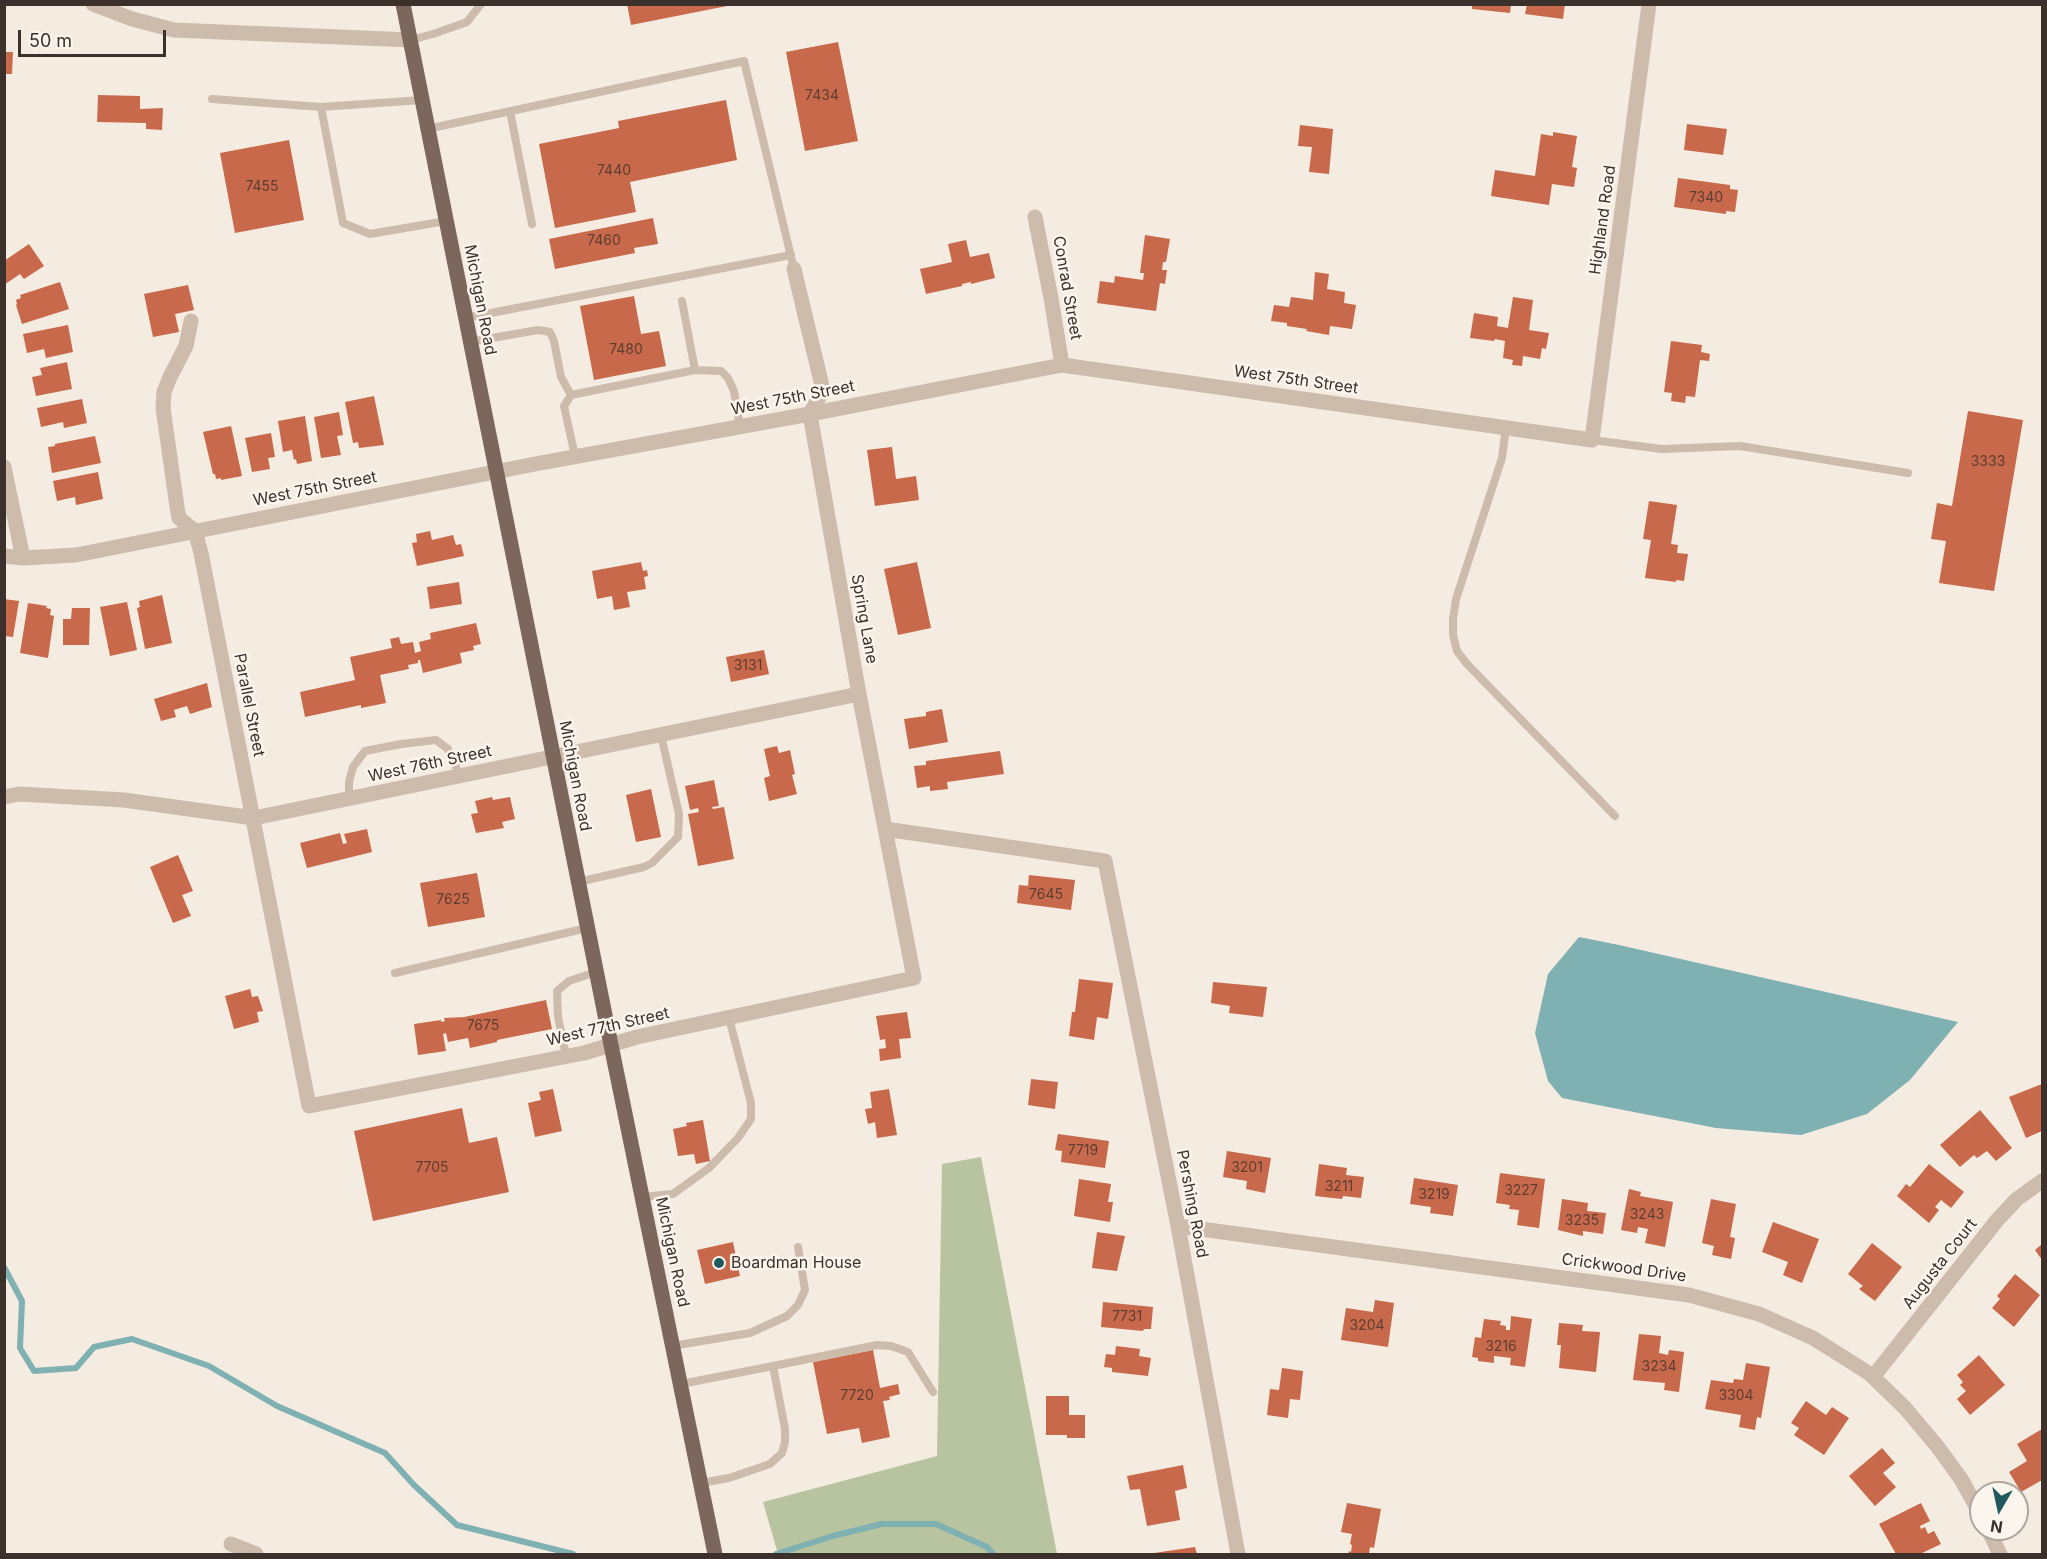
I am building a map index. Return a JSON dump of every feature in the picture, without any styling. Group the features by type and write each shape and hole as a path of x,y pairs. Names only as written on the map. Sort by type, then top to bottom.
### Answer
{"main road":[{"name":"Michigan Road","path":"402,4 610,1045 715,1554"}],"street":[{"path":"93,4 132,19 174,30 410,40"},
{"name":"Highland Road","path":"1592,440 1649,4"},
{"name":"Conrad Street","path":"1035,217 1062,365"},
{"path":"792,262 823,390 810,414"},
{"name":"Parallel Street","path":"190,321 186,346 164,392 163,408 179,518 195,531 254,818 309,1106"},
{"name":"West 75th Street","path":"4,556 23,558 76,555 495,471 810,414 1062,365 1592,440"},
{"name":"Spring Lane","path":"810,414 859,694 914,978"},
{"path":"4,466 23,558"},
{"name":"West 76th Street","path":"4,797 19,794 124,800 254,818 859,694"},
{"name":"Pershing Road","path":"885,829 1105,861 1178,1226 1238,1554"},
{"name":"West 77th Street","path":"309,1106 566,1056 636,1037 914,978"},
{"name":"Augusta Court","path":"1873,1377 1998,1219 2017,1199 2043,1181"},
{"name":"Crickwood Drive","path":"1178,1226 1689,1295 1737,1307 1784,1324 1836,1351 1873,1377 1905,1408 1937,1446 1969,1493"},
{"path":"231,1544 256,1554"}],"lane":[{"path":"410,40 467,22 482,4"},
{"path":"427,129 744,61 792,262 465,318"},
{"path":"212,99 321,107 422,100"},
{"path":"321,107 343,223 370,234 446,221"},
{"path":"510,111 532,224"},
{"path":"682,301 695,370"},
{"path":"469,342 538,330 550,332 561,377 571,395"},
{"path":"575,456 564,406 571,395 695,370 721,371 728,378 735,391 740,427"},
{"path":"1506,427 1502,458 1456,599 1452,619 1457,651 1616,816"},
{"path":"1592,440 1662,449 1740,446 1908,473"},
{"path":"578,882 644,867 652,863 678,837 679,814 661,735"},
{"path":"349,799 349,782 353,767 365,752 401,744 436,740 448,748 460,776"},
{"path":"395,973 587,928"},
{"path":"566,1056 558,1017 557,991 569,981 596,972"},
{"path":"642,1197 673,1194 709,1168 738,1138 751,1119 751,1103 729,1017"},
{"path":"672,1346 750,1333 787,1316 798,1305 805,1290 798,1247"},
{"path":"681,1384 877,1345 891,1346 908,1352 933,1392"},
{"path":"701,1483 729,1478 770,1464 782,1453 785,1429 773,1366"}],"green space":[{"path":"981,1157 1057,1554 778,1554 763,1502 937,1456 942,1164"}],"water":[{"path":"1579,937 1958,1022 1910,1080 1867,1114 1801,1135 1716,1128 1562,1098 1548,1081 1535,1033 1548,974"}],"building":[{"path":"627,4 727,4 727,6 631,25"},
{"path":"1472,4 1511,4 1510,13 1472,9"},
{"path":"1527,4 1565,4 1563,19 1525,14"},
{"path":"838,42 858,141 805,151 786,52"},
{"path":"4,52 13,52 12,74 4,74"},
{"path":"98,95 140,96 140,109 163,108 162,130 146,129 146,123 97,122"},
{"path":"726,100 737,160 630,182 636,212 555,228 539,144 619,128 618,121"},
{"path":"1687,124 1727,129 1723,155 1684,150"},
{"path":"1300,125 1333,129 1329,174 1309,172 1312,147 1298,146"},
{"path":"1553,132 1577,136 1572,167 1577,168 1574,187 1552,184 1549,205 1491,196 1495,170 1535,176 1541,134 1553,136"},
{"path":"289,140 304,220 235,233 220,153"},
{"path":"1678,178 1730,185 1730,189 1738,190 1735,212 1726,211 1726,214 1674,207"},
{"path":"653,218 658,244 634,248 635,253 555,269 549,239"},
{"path":"1145,235 1170,239 1166,262 1163,262 1162,270 1167,270 1165,284 1160,283 1156,311 1097,303 1100,281 1114,283 1115,276 1143,280 1144,273 1140,273"},
{"path":"966,240 970,257 989,253 995,278 926,294 920,269 952,262 948,244"},
{"path":"29,244 44,266 24,279 20,274 4,285 4,261"},
{"path":"1315,272 1329,274 1327,289 1345,292 1344,303 1356,305 1352,329 1330,326 1329,335 1287,326 1287,323 1271,321 1274,305 1289,307 1291,297 1313,300"},
{"path":"60,282 69,309 22,324 16,305 16,300 21,298 20,295"},
{"path":"188,285 194,310 175,314 179,332 153,337 144,294"},
{"path":"634,296 641,334 659,331 666,366 594,380 580,306"},
{"path":"1513,297 1533,300 1529,330 1549,333 1546,349 1542,348 1540,359 1523,356 1522,366 1512,365 1513,360 1503,358 1505,341 1470,338 1474,313 1498,317 1497,326 1508,328"},
{"path":"68,325 73,352 46,358 44,349 27,353 23,334"},
{"path":"1671,341 1702,345 1701,352 1710,354 1709,361 1700,360 1695,397 1686,396 1685,403 1671,401 1672,393 1664,392"},
{"path":"67,362 72,389 36,396 32,377 42,375 40,368"},
{"path":"374,396 384,445 359,448 358,442 353,443 345,402"},
{"path":"82,399 87,423 64,428 63,422 41,427 37,408"},
{"path":"1968,411 2023,420 1994,591 1939,583 1946,541 1931,539 1937,503 1952,506"},
{"path":"339,412 343,435 337,436 341,455 321,458 314,417"},
{"path":"305,416 312,461 297,464 292,450 283,452 278,421"},
{"path":"231,426 242,476 216,479 203,432"},
{"path":"271,433 275,457 268,458 270,469 252,472 245,438"},
{"path":"95,436 101,463 52,473 48,447"},
{"path":"892,447 896,479 916,476 919,500 875,506 867,450"},
{"path":"98,472 103,499 76,505 75,497 57,501 53,481"},
{"path":"1649,501 1677,505 1671,544 1678,545 1677,553 1688,554 1684,581 1645,578 1651,540 1643,539"},
{"path":"430,531 432,540 453,535 456,545 461,544 464,556 417,566 412,543 417,542 416,534"},
{"path":"641,562 643,571 647,570 648,576 644,577 646,589 627,592 630,607 614,610 612,596 597,599 592,571"},
{"path":"917,562 931,628 898,635 884,569"},
{"path":"459,582 462,604 430,609 427,587"},
{"path":"162,595 172,643 145,649 137,608 140,607 139,601"},
{"path":"4,599 19,601 13,637 4,636"},
{"path":"127,602 137,650 110,656 100,607"},
{"path":"28,603 47,606 46,608 51,609 50,615 54,616 48,658 20,653"},
{"path":"72,608 90,608 89,645 63,645 63,619 71,619"},
{"path":"476,623 481,644 473,646 474,650 460,653 462,663 423,673 420,660 418,660 418,663 408,665 409,669 380,675 386,703 361,708 361,705 305,717 300,692 355,680 350,657 392,648 390,639 399,637 401,644 413,642 415,653 421,651 419,642 431,639 430,633"},
{"path":"764,650 769,674 731,682 726,657"},
{"path":"207,683 212,707 190,714 187,706 174,710 176,717 161,721 154,699"},
{"path":"942,709 948,742 909,749 904,719 926,716 926,712"},
{"path":"777,746 779,753 790,750 795,774 792,775 797,794 769,801 764,778 770,776 764,749"},
{"path":"1000,751 1004,774 947,782 948,789 930,791 930,786 917,788 914,766 926,765 926,761"},
{"path":"714,780 719,806 712,807 713,809 724,807 734,859 698,866 688,814 699,812 698,808 690,810 685,786"},
{"path":"651,789 661,837 636,842 626,795"},
{"path":"492,797 493,800 510,797 515,819 502,822 504,828 476,833 471,814 478,813 475,801"},
{"path":"367,829 372,852 307,868 300,843 340,833 343,844 347,843 344,834"},
{"path":"178,855 193,891 182,895 191,916 173,923 150,867"},
{"path":"477,873 485,917 428,927 420,883"},
{"path":"1029,875 1075,880 1071,910 1017,903 1019,885 1028,886"},
{"path":"1079,979 1113,983 1108,1019 1097,1017 1094,1040 1069,1036"},
{"path":"1213,982 1267,987 1263,1017 1229,1013 1230,1006 1211,1003"},
{"path":"250,989 252,997 258,996 263,1011 257,1012 259,1022 234,1029 225,996"},
{"path":"546,1000 552,1029 470,1048 468,1038 448,1042 446,1033 443,1034 446,1051 418,1055 414,1024 441,1020 441,1022 445,1021 444,1018 464,1017"},
{"path":"907,1012 911,1038 899,1039 901,1058 880,1061 879,1049 886,1048 885,1039 880,1040 876,1016"},
{"path":"1031,1079 1058,1082 1055,1109 1028,1105"},
{"path":"2042,1084 2042,1131 2026,1138 2009,1097"},
{"path":"553,1089 562,1131 535,1137 528,1103 541,1100 539,1092"},
{"path":"889,1089 897,1135 877,1138 875,1122 868,1124 865,1109 872,1108 870,1092"},
{"path":"462,1108 469,1143 497,1137 509,1192 373,1221 354,1131"},
{"path":"1980,1110 2012,1148 1996,1161 1987,1151 1977,1158 1974,1155 1960,1167 1940,1145"},
{"path":"703,1120 710,1161 696,1164 694,1154 678,1156 673,1129 687,1126 686,1123"},
{"path":"1058,1134 1109,1141 1105,1168 1061,1162 1062,1151 1055,1150"},
{"path":"1227,1151 1271,1158 1265,1193 1246,1189 1247,1181 1223,1177"},
{"path":"1319,1164 1347,1168 1346,1175 1364,1177 1361,1198 1343,1196 1342,1199 1315,1196"},
{"path":"1929,1164 1964,1192 1951,1208 1941,1200 1935,1207 1939,1210 1929,1223 1897,1196 1906,1184 1910,1187"},
{"path":"1500,1173 1545,1179 1539,1228 1517,1225 1519,1210 1509,1209 1510,1205 1496,1203"},
{"path":"1414,1178 1458,1185 1453,1216 1430,1213 1431,1207 1410,1204"},
{"path":"1079,1179 1111,1184 1108,1202 1113,1202 1110,1222 1074,1216"},
{"path":"1629,1189 1641,1192 1640,1196 1673,1202 1665,1247 1645,1243 1648,1229 1638,1227 1637,1233 1621,1230"},
{"path":"1562,1199 1588,1203 1587,1211 1606,1213 1603,1234 1583,1231 1583,1236 1558,1230"},
{"path":"1711,1199 1736,1204 1730,1237 1735,1238 1731,1259 1712,1255 1714,1246 1702,1243"},
{"path":"1773,1222 1819,1239 1802,1283 1783,1275 1788,1262 1762,1252"},
{"path":"1097,1232 1125,1236 1117,1271 1092,1268"},
{"name":"Boardman House","path":"733,1242 740,1276 705,1284 697,1250"},
{"path":"1872,1243 1902,1267 1875,1301 1859,1289 1863,1286 1848,1274"},
{"path":"2042,1244 2042,1260 2035,1250"},
{"path":"2015,1274 2040,1295 2014,1327 1992,1308 2000,1299 1997,1296"},
{"path":"1375,1300 1394,1303 1388,1347 1341,1340 1346,1308 1373,1312"},
{"path":"1103,1302 1153,1307 1151,1329 1143,1331 1101,1327"},
{"path":"1511,1316 1532,1319 1525,1367 1510,1365 1511,1358 1494,1356 1494,1363 1478,1361 1478,1358 1472,1357 1475,1337 1481,1338 1484,1319 1501,1321 1500,1325 1510,1330"},
{"path":"1559,1323 1583,1325 1582,1331 1600,1332 1596,1372 1559,1368 1561,1345 1557,1345"},
{"path":"1639,1334 1661,1336 1659,1353 1668,1355 1669,1350 1684,1352 1679,1392 1664,1390 1665,1383 1633,1380"},
{"path":"1116,1346 1140,1349 1139,1356 1151,1358 1148,1376 1112,1372 1112,1368 1104,1367 1106,1354 1115,1355"},
{"path":"873,1350 880,1388 898,1384 900,1394 883,1401 890,1437 862,1443 859,1428 827,1434 813,1362"},
{"path":"1979,1355 2005,1385 1970,1415 1957,1399 1966,1391 1960,1385 1963,1382 1957,1375"},
{"path":"1746,1363 1770,1367 1761,1418 1757,1417 1755,1430 1739,1427 1741,1415 1705,1409 1711,1380 1733,1383 1734,1379 1743,1380"},
{"path":"1282,1368 1303,1371 1300,1400 1290,1399 1288,1418 1267,1415 1270,1389 1279,1390"},
{"path":"1046,1396 1069,1396 1069,1415 1085,1415 1085,1438 1046,1435"},
{"path":"1806,1401 1826,1415 1832,1407 1849,1418 1824,1455 1794,1435 1799,1428 1791,1423"},
{"path":"2042,1429 2042,1480 2029,1487 2029,1481 2014,1481 2009,1472 2027,1461 2017,1444"},
{"path":"1882,1448 1895,1463 1883,1473 1896,1487 1875,1506 1849,1476"},
{"path":"1183,1465 1187,1488 1175,1491 1180,1520 1147,1526 1140,1489 1130,1490 1127,1476"},
{"path":"1347,1503 1381,1509 1374,1548 1370,1547 1369,1554 1348,1554 1349,1551 1351,1552 1352,1534 1341,1532"},
{"path":"1921,1503 1930,1521 1920,1526 1921,1529 1925,1527 1928,1534 1934,1531 1941,1544 1920,1554 1896,1554 1879,1524"},
{"path":"1195,1547 1197,1554 1154,1554 1154,1553"}],"waterway":[{"path":"4,1267 22,1301 20,1348 34,1371 76,1368 94,1347 132,1339 209,1366 277,1406 385,1453 414,1485 457,1525 573,1554"},
{"path":"776,1554 882,1524 936,1524 987,1547 993,1554"}],"place":[{"name":"Boardman House","path":"719,1263"}]}
